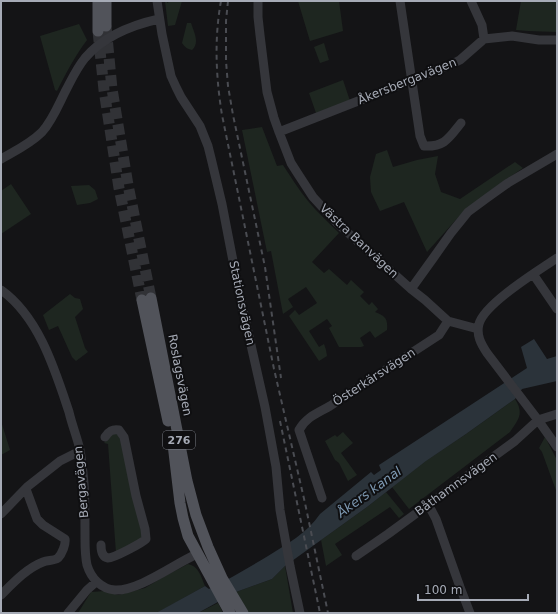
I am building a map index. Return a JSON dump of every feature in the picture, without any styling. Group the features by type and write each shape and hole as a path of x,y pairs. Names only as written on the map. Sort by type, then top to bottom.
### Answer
{"main road":[{"path":"98,1 102,29 106,1"},
{"name":"Roslagsvägen","path":"197,554 188,536 180,503 173,447 147,299 187,481 198,522 208,547 218,580 229,600 243,613"},
{"path":"197,554 204,555 218,580"},
{"name":"Roslagsvägen","path":"229,600 230,613"}],"street":[{"name":"Stationsvägen","path":"157,1 159,19 171,76 181,97 200,126 208,146 222,204 239,292 265,407 276,467 280,510 300,613"},
{"name":"Västra Banvägen","path":"258,1 258,17 267,92 274,118 291,163 313,197 337,223 448,321 478,329"},
{"path":"400,1 420,136 424,146 435,146 444,143 450,138 461,123"},
{"path":"471,1 482,25 484,39 512,36 539,40 557,40"},
{"path":"1,159 27,144 42,131 55,113 75,72 90,53 105,40 116,34 159,19"},
{"name":"Åkersbergavägen","path":"279,132 450,65 460,60 484,39"},
{"path":"411,289 451,232 468,212 508,183 557,154"},
{"path":"557,258 533,274 490,307 479,322 478,329 480,343 557,447"},
{"path":"533,274 557,309"},
{"name":"Bergavägen","path":"1,290 14,300 36,329 56,373 80,451 84,485 85,554 87,565 96,582"},
{"name":"Österkärsvägen","path":"322,498 299,430 303,423 439,335 448,321"},
{"name":"Båthamnsvägen","path":"356,556 516,441 538,420 557,414"},
{"path":"101,545 101,551 108,558 123,553 146,539 124,437 119,430 114,430 108,432 105,437"},
{"path":"1,514 26,489 60,461 80,451"},
{"path":"1,595 10,585 34,567 43,562 56,559 60,556 66,541 65,538 37,519 26,489"},
{"path":"428,504 436,519 470,613"},
{"path":"68,613 87,590 96,582 114,590 132,587 197,554"}],"shaded area":[{"path":"165,1 167,1 167,3 170,1 182,1 175,25 168,26"},
{"path":"298,1 339,1 343,31 310,41"},
{"path":"521,1 557,1 557,32 516,30"},
{"path":"187,23 191,23 196,37 196,44 192,50 186,48 182,43"},
{"path":"79,24 87,40 57,91 55,90 40,36"},
{"path":"324,43 329,60 320,63 314,47"},
{"path":"343,80 350,101 316,113 309,93"},
{"path":"262,127 277,166 283,165 308,201 339,233 312,262 324,273 329,269 347,285 351,280 364,292 360,296 369,305 372,302 378,309 375,312 383,316 386,320 387,330 375,338 370,331 360,338 364,346 339,347 329,328 332,326 327,319 309,331 319,347 324,344 326,350 327,356 319,361 289,316 295,310 299,315 317,303 306,287 288,299 293,307 283,314 271,251 267,252 242,130"},
{"path":"387,150 393,167 438,156 435,174 441,192 460,199 515,162 523,168 462,213 427,252 404,202 380,211 371,192 370,177 376,154"},
{"path":"11,184 31,214 1,234 1,191"},
{"path":"89,185 95,190 98,199 90,203 77,205 71,186"},
{"path":"70,294 75,298 80,299 83,309 75,317 85,348 88,352 76,361 72,357 58,326 49,330 43,315"},
{"path":"515,399 520,412 518,420 510,432 409,509 392,487 427,460"},
{"path":"1,421 10,450 1,455"},
{"path":"343,432 353,443 341,453 357,475 348,481 325,441 335,435 337,437"},
{"path":"109,434 120,434 144,537 116,553 108,444 104,443 108,439"},
{"path":"545,437 557,460 557,493 542,452 539,448"},
{"path":"386,492 404,514 399,518 390,507 335,544 342,555 326,566 321,540"},
{"path":"188,564 197,569 205,586 157,613 78,613 91,592 105,591 118,595 145,588"},
{"path":"285,566 293,613 249,613 236,592 272,579"},
{"path":"218,603 223,613 198,613"}],"water":[{"name":"Åkers kanal","path":"534,339 547,359 557,356 557,381 522,389 515,399 426,461 367,507 285,566 272,579 236,592 198,613 156,613 205,586 209,589 224,581 296,538 315,521 320,514 371,472 374,475 381,470 379,465 527,368 521,347"}],"tunnel":[{"path":"106,26 112,89 128,185 151,298"},
{"path":"98,31 104,90 119,188 142,300"}],"railway":[{"path":"221,1 217,30 217,58 218,87 222,115 274,369 305,503 328,613"},
{"path":"228,1 226,21 226,61 228,86 265,267 281,378"},
{"path":"280,421 320,613"}]}
